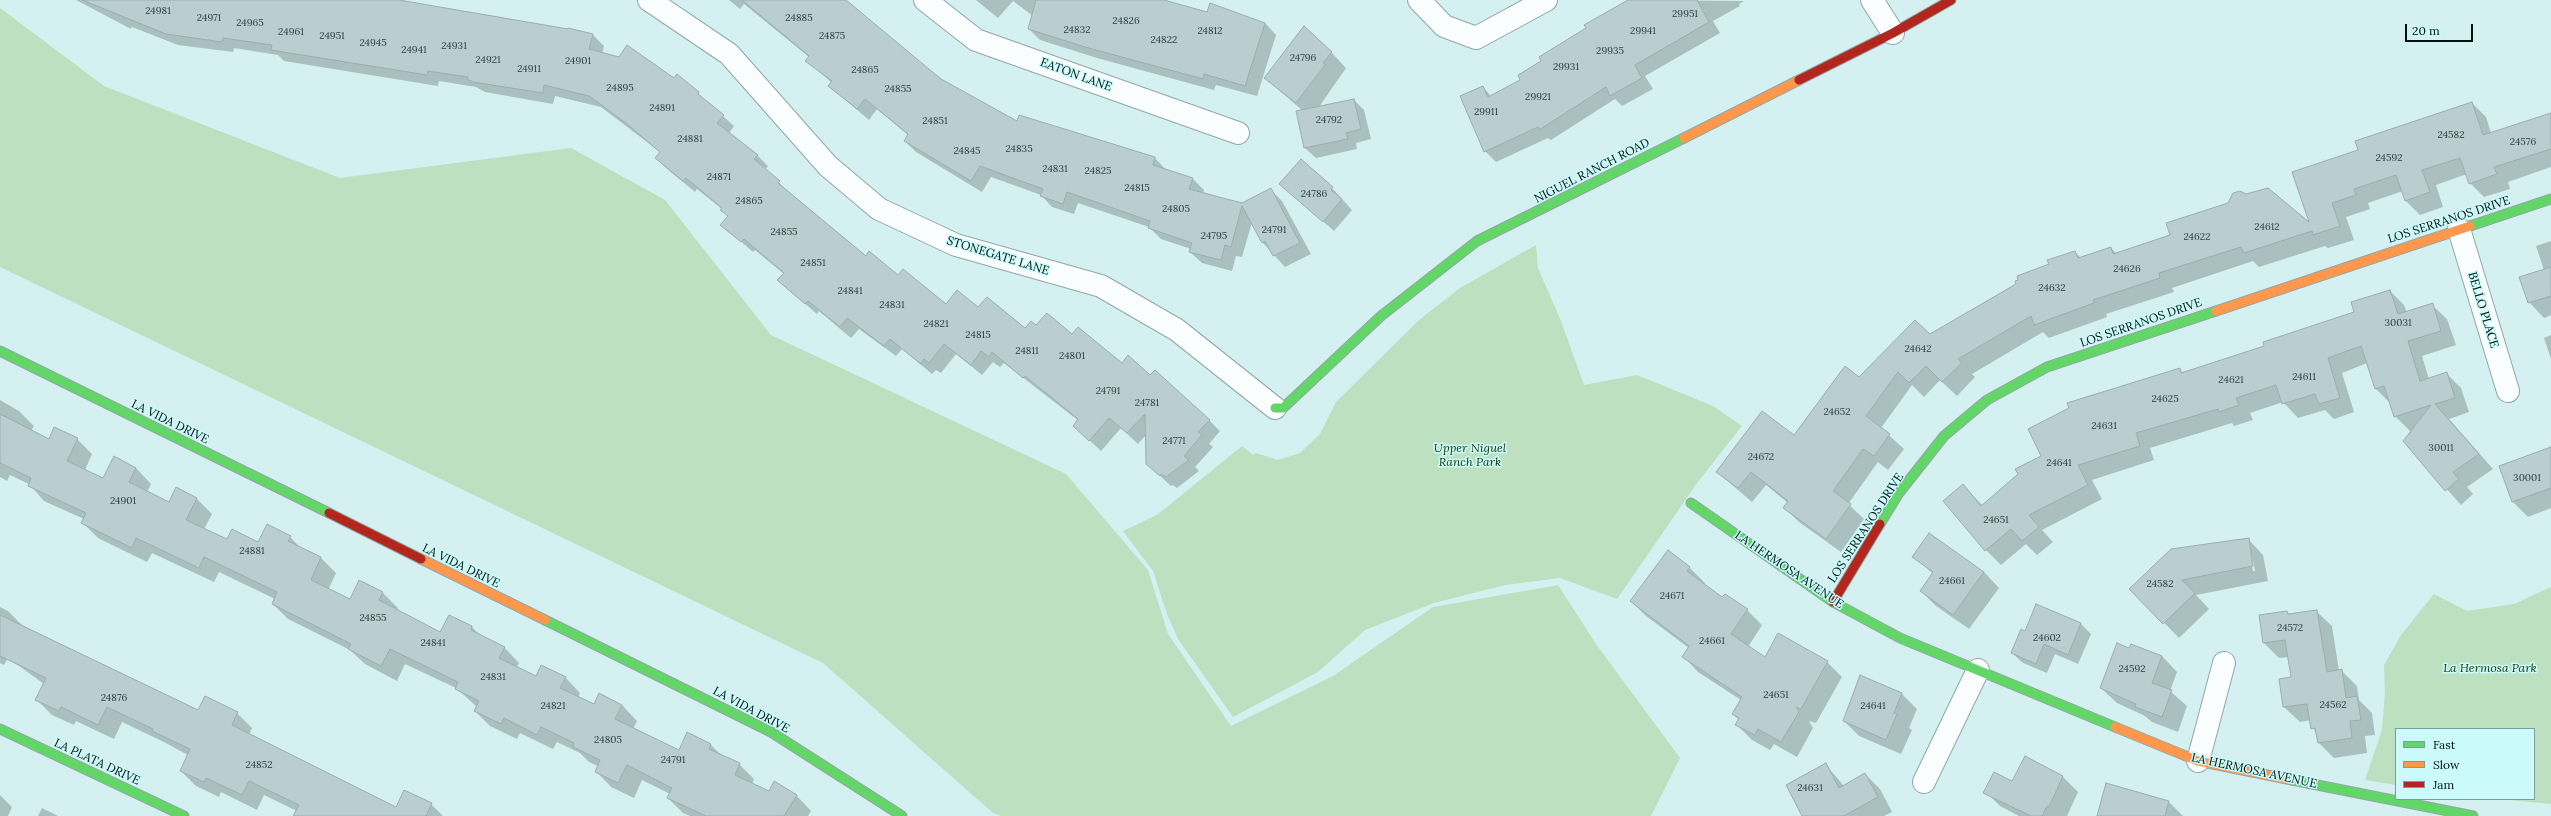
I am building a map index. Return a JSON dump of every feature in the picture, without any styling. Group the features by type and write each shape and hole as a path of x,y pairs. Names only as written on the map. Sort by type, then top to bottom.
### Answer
{"street":[{"name":"STONEGATE LANE","path":"649,0 728,54 828,166 879,209 956,245 1101,286 1177,330 1276,408"},
{"name":"EATON LANE","path":"925,0 976,40 1238,133"},
{"path":"1419,0 1444,26 1476,38 1546,0"},
{"path":"1872,0 1893,33"},
{"name":"NIGUEL RANCH ROAD","path":"1276,408 1282,408 1289,403 1381,316 1477,241 1893,33 1951,0"},
{"name":"LOS SERRANOS DRIVE","path":"1833,602 1899,494 1944,436 1987,400 2047,367 2459,229 2551,200"},
{"name":"BELLO PLACE","path":"2459,229 2508,391"},
{"name":"LA VIDA DRIVE","path":"0,351 771,732 902,816"},
{"name":"LA HERMOSA AVENUE","path":"1691,503 1833,602 1900,638 2198,761 2473,816"},
{"path":"2198,761 2224,663"},
{"path":"1924,782 1978,670"},
{"name":"LA PLATA DRIVE","path":"0,729 184,816"}],"green space":[{"path":"0,8 104,86 340,178 571,148 665,200 771,335 1066,474 1148,570 1168,634 1231,726 1333,676 1433,607 1558,585 1596,644 1680,758 1651,816 1001,816 993,813 823,663 0,267"},
{"name":"Upper Niguel Ranch Park","path":"1536,245 1538,268 1561,321 1584,385 1637,375 1713,406 1742,426 1697,483 1617,599 1560,578 1505,585 1434,603 1365,630 1318,672 1233,717 1178,639 1167,614 1153,571 1123,531 1157,515 1242,446 1253,455 1256,453 1278,460 1300,453 1320,434 1336,402 1419,320 1460,288"},
{"name":"La Hermosa Park","path":"2551,587 2551,804 2509,800 2535,800 2535,728 2395,728 2395,785 2365,780 2382,730 2385,693 2384,665 2401,635 2434,594 2467,611 2514,604"}],"building":[{"path":"82,0 399,0 568,28 593,34 589,49 619,57 627,45 674,78 677,74 699,92 698,94 724,115 717,123 758,155 754,159 780,181 778,183 866,256 869,251 898,275 903,269 946,304 957,290 978,307 987,297 1025,328 1031,321 1036,325 1047,313 1072,334 1078,327 1122,363 1128,355 1150,375 1155,370 1210,420 1198,432 1202,435 1184,456 1189,460 1166,477 1161,474 1160,476 1146,464 1145,414 1127,433 1109,418 1089,441 1073,426 1078,419 1025,376 1023,378 992,352 989,357 981,351 971,365 944,344 929,363 924,359 921,364 890,339 884,346 847,318 840,327 808,301 805,304 777,280 784,273 744,239 741,242 720,225 728,216 720,210 722,208 686,178 683,181 655,158 660,152 626,123 589,96 544,85 543,93 473,82 467,79 468,77 428,71 427,75 271,50 272,45 223,38 222,42 166,34"},
{"path":"742,0 846,0 941,79 1017,121 1019,115 1155,157 1153,165 1193,178 1189,189 1242,203 1271,188 1300,243 1273,256 1265,241 1262,243 1242,206 1231,247 1225,245 1221,260 1189,252 1192,243 1148,228 1150,221 1067,192 1063,204 1040,196 1043,189 980,166 971,181 904,141 908,134 865,99 857,109 828,86 832,81 805,61 809,56"},
{"path":"1036,0 1164,0 1207,12 1210,3 1265,23 1245,86 1204,74 1203,79 1085,47 1028,29"},
{"path":"1628,0 1697,0 1709,22 1635,65 1642,78 1610,96 1606,87 1539,130 1538,127 1484,152 1460,96 1483,86 1488,97 1520,80 1518,75 1541,61 1539,57 1586,28 1584,25"},
{"path":"1304,26 1332,52 1323,63 1325,65 1296,103 1264,78"},
{"path":"1354,99 1361,129 1346,133 1348,139 1304,148 1296,111"},
{"path":"2472,102 2483,135 2551,113 2551,149 2494,167 2497,174 2469,184 2460,158 2422,170 2430,192 2405,201 2396,175 2354,189 2356,195 2332,203 2340,226 2313,235 2312,231 2244,253 2241,247 2159,273 2160,278 2093,300 2094,303 2034,325 2031,316 1958,359 1962,363 1942,382 1926,366 1909,383 1898,372 1866,416 1890,434 1874,456 1863,449 1833,491 1851,504 1826,539 1783,508 1788,501 1751,472 1738,488 1716,472 1762,411 1794,435 1845,366 1859,377 1915,320 1930,334 2016,284 2015,281 2018,280 2017,276 2049,264 2047,260 2075,251 2078,258 2111,247 2113,254 2170,235 2166,223 2228,203 2233,193 2240,191 2246,194 2268,188 2309,222 2292,172 2358,150 2355,141"},
{"path":"1301,159 1333,187 1331,190 1342,199 1323,222 1279,184"},
{"path":"2551,267 2551,296 2528,303 2519,277"},
{"path":"2390,290 2398,314 2433,303 2441,331 2408,341 2420,381 2447,372 2455,398 2435,404 2479,454 2453,472 2459,479 2445,491 2403,441 2431,405 2394,417 2384,386 2375,389 2361,346 2328,358 2340,398 2319,404 2315,394 2282,404 2276,385 2236,398 2239,405 2219,412 2218,409 2136,433 2140,446 2078,465 2088,485 2029,515 2039,527 2022,541 2011,529 1985,551 1943,501 1963,484 1981,506 2018,474 2015,469 2041,456 2028,429 2069,408 2067,403 2180,368 2181,373 2264,346 2263,342 2354,312 2351,302"},
{"path":"0,414 49,439 54,427 78,438 67,461 103,478 114,456 136,468 129,482 169,502 176,487 197,498 186,520 227,539 232,529 258,542 267,524 291,536 288,541 321,557 311,580 350,599 359,580 383,592 379,600 440,632 449,615 472,626 471,630 505,647 499,658 536,676 541,665 566,677 560,688 594,704 599,693 622,705 615,719 679,750 687,732 711,744 709,749 740,763 735,775 769,791 774,781 797,795 784,816 706,816 667,798 672,788 627,765 618,783 595,772 600,760 573,747 574,743 541,727 537,735 504,718 501,724 474,711 479,701 455,689 458,682 390,649 381,666 348,649 351,644 272,604 277,592 204,557 199,568 136,538 132,548 81,523 86,513 28,486 31,478 0,463"},
{"path":"2551,447 2551,488 2512,502 2499,466"},
{"path":"1929,533 1984,572 1953,615 1920,591 1933,572 1912,557"},
{"path":"2249,538 2253,566 2182,580 2195,593 2163,624 2129,589 2171,549"},
{"path":"1668,550 1690,567 1687,571 1722,597 1725,594 1748,609 1731,634 1765,657 1778,633 1828,661 1801,709 1796,707 1799,712 1781,742 1758,729 1755,735 1735,725 1739,718 1732,714 1742,697 1682,657 1689,646 1630,601"},
{"path":"2036,604 2081,623 2068,655 2044,644 2036,664 2011,653 2021,629 2025,631"},
{"path":"2317,610 2327,672 2342,669 2346,698 2357,696 2361,720 2350,721 2352,738 2318,743 2315,728 2311,729 2307,704 2283,707 2279,679 2291,677 2285,640 2263,643 2259,615 2287,611 2288,614"},
{"path":"0,615 198,710 205,696 238,712 232,725 396,807 404,790 432,803 426,816 293,816 299,805 249,781 242,795 206,778 204,782 180,771 190,749 152,731 153,729 107,707 98,725 61,707 59,711 35,700 46,678 0,656"},
{"path":"2117,643 2129,648 2131,644 2162,656 2152,683 2172,690 2162,717 2135,707 2136,704 2100,688"},
{"path":"1860,675 1902,693 1894,713 1897,714 1886,740 1843,721"},
{"path":"2025,756 2063,776 2049,807 2047,806 2042,816 2031,816 1983,793 1994,772 2012,781"},
{"path":"1826,763 1839,788 1865,773 1878,797 1844,816 1802,816 1786,785"},
{"path":"2106,783 2169,801 2165,816 2097,816"}],"traffic: fast":[{"path":"1275,408 1283,408 1381,316 1477,241 1684,138"},
{"path":"2470,226 2551,199"},
{"path":"1880,524 1899,493 1944,436 1987,400 2047,367 2216,311"},
{"path":"0,351 329,513"},
{"path":"1691,503 1833,602 1900,638 2115,727"},
{"path":"545,620 771,732 902,816"},
{"path":"0,729 184,816"},
{"path":"2292,780 2473,816"}],"traffic: slow":[{"path":"1684,138 1799,80"},
{"path":"2216,311 2470,226"},
{"path":"421,559 545,620"},
{"path":"2115,727 2198,761 2292,780"}],"traffic: jam":[{"path":"1799,80 1893,33 1951,0"},
{"path":"329,513 421,559"},
{"path":"1833,602 1880,524"}]}
